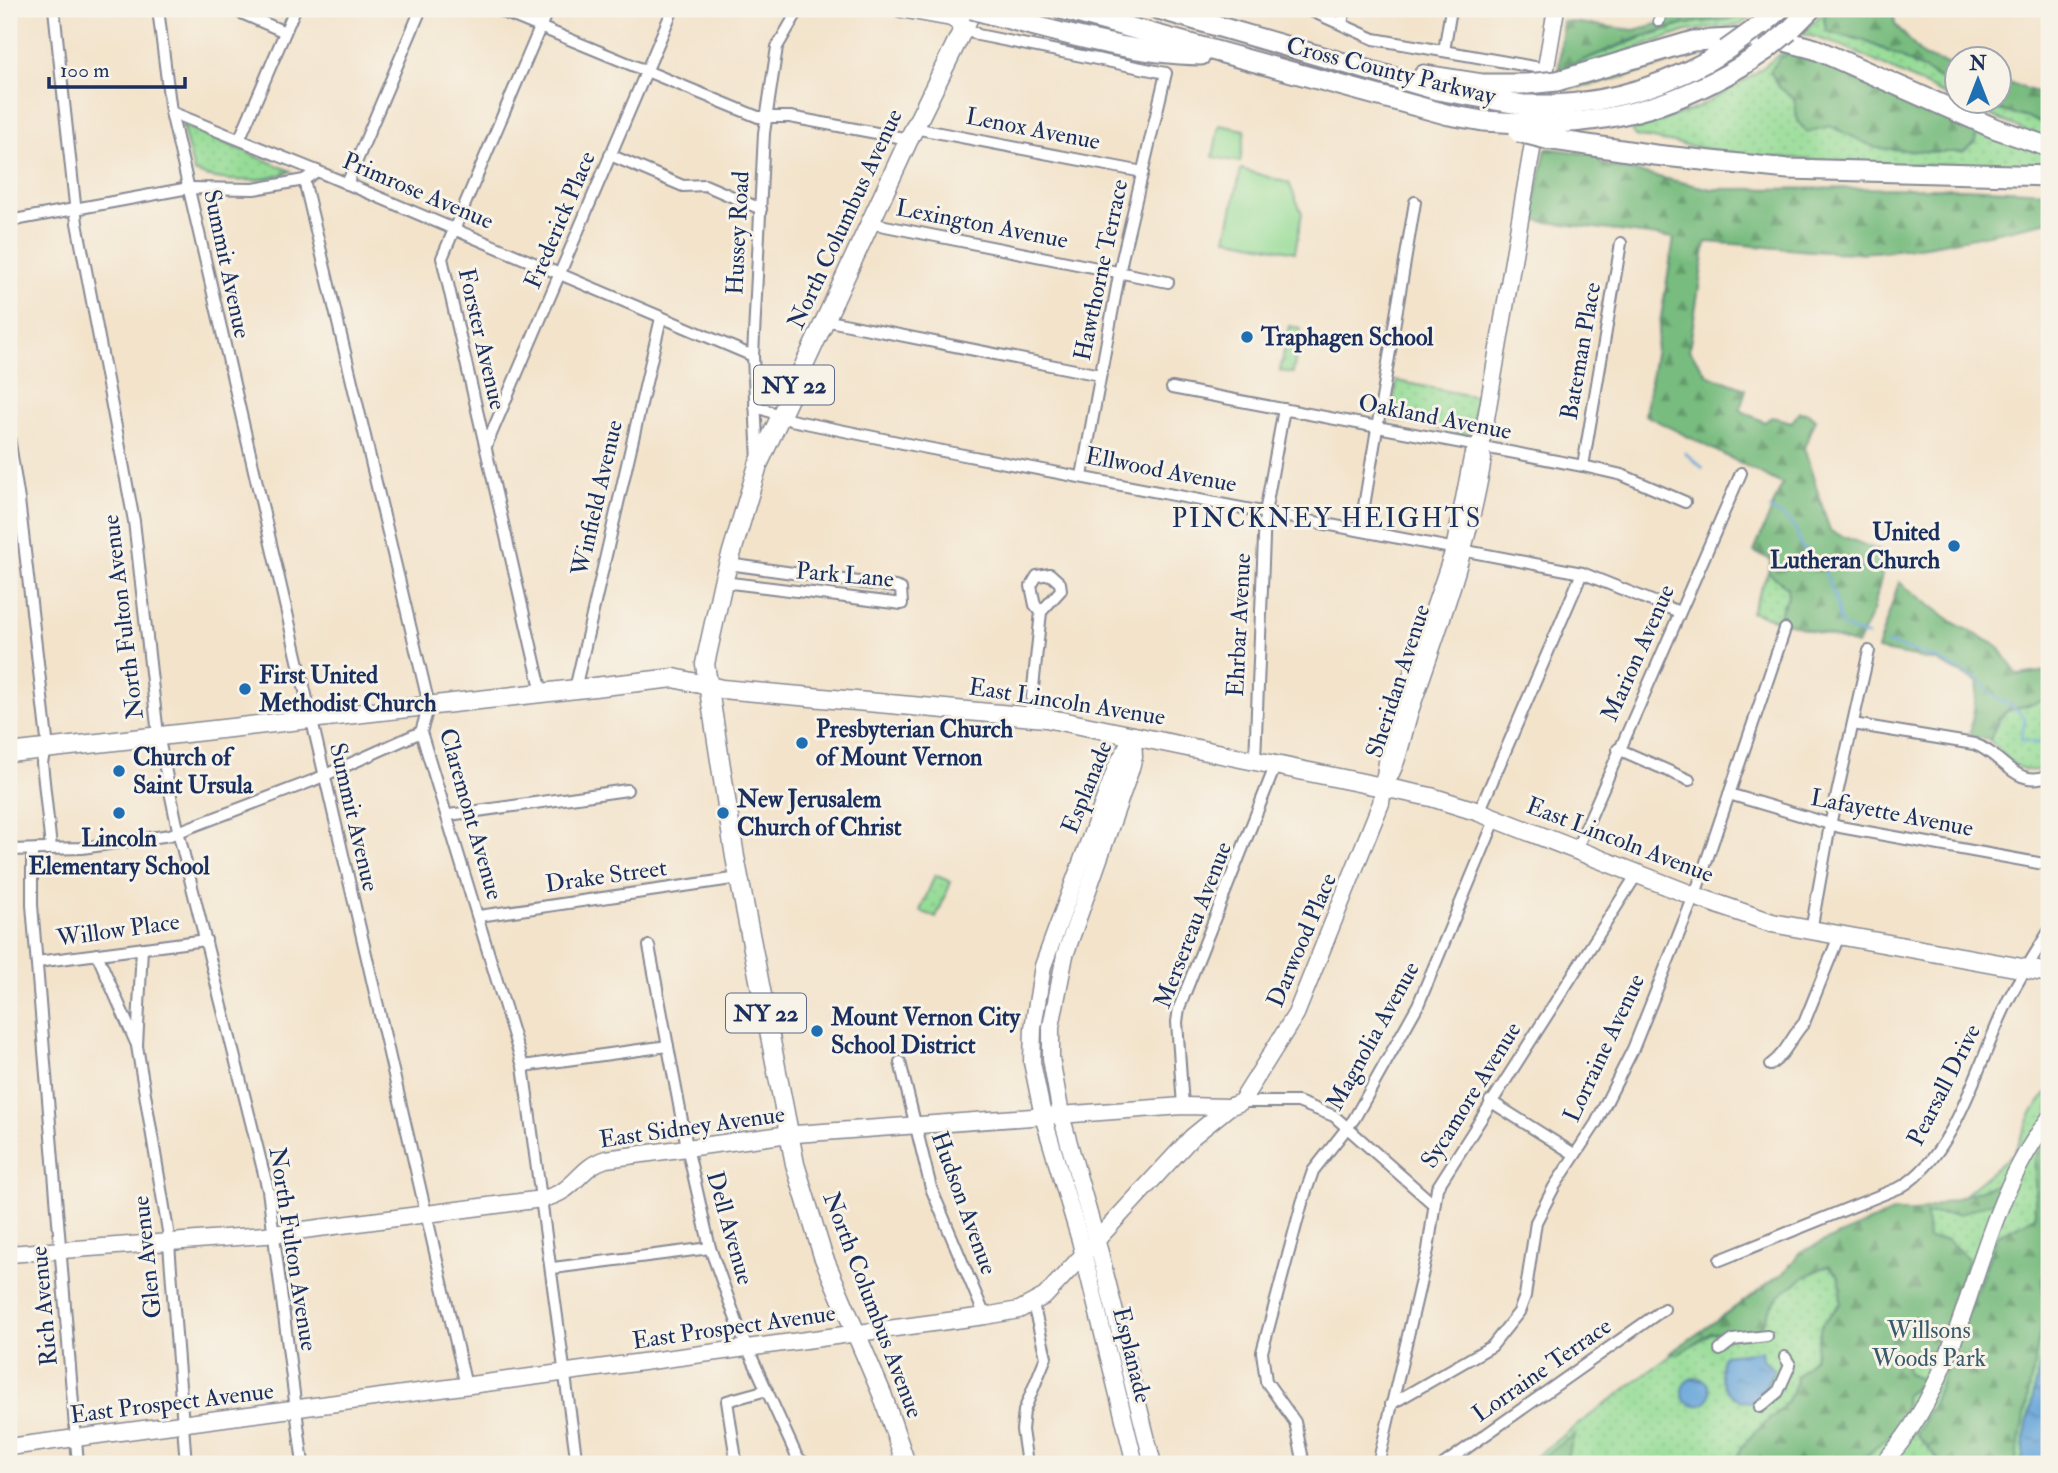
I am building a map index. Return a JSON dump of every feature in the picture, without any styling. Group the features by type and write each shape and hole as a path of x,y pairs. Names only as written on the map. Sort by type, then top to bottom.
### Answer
{"highway":[{"name":"Cross County Parkway","path":"1062,9 1464,118 1549,122 1604,120 1662,105 1709,85 1766,50 1811,9"},
{"name":"Cross County Parkway","path":"1158,9 1453,94 1521,120"},
{"name":"Cross County Parkway","path":"1549,122 1604,98 1653,86 1700,66 1780,9"},
{"path":"975,14 1175,55 1230,55"},
{"path":"1370,69 1482,84 1527,84 1552,75 1693,41 1769,37 1828,54 1994,128 2049,147"},
{"path":"1521,120 1549,122 1655,155 1788,169 2049,176"}],"main road":[{"name":"North Columbus Avenue","path":"906,1464 882,1394 815,1233 789,1134 739,878 705,664 726,573 758,465 912,134 975,14"},
{"name":"East Lincoln Avenue","path":"9,753 674,678 744,692 1030,716 1384,786 1488,815 1747,915 1811,931 2049,973"}],"street":[{"name":"North Fulton Avenue","path":"54,9 76,210 134,521 158,735 179,832 268,1190 303,1464"},
{"name":"Summit Avenue","path":"158,9 171,112 466,1386"},
{"path":"232,9 285,32"},
{"path":"240,138 295,9"},
{"path":"346,184 421,9"},
{"name":"Lenox Avenue","path":"496,9 737,111 766,117 790,117 912,134 1143,172"},
{"name":"Forster Avenue","path":"542,693 442,258 548,9"},
{"name":"Frederick Place","path":"486,446 673,9"},
{"name":"Hussey Road","path":"758,465 753,356 766,117 777,47 799,9"},
{"path":"901,9 951,18 975,14"},
{"path":"1307,9 1374,38 1552,75"},
{"path":"1342,24 1345,9"},
{"path":"1444,51 1451,9"},
{"name":"Sheridan Avenue","path":"1384,786 1384,768 1391,735 1459,550 1472,458 1479,449 1552,75 1556,9"},
{"path":"1659,21 1661,9"},
{"name":"Hawthorne Terrace","path":"975,14 978,35 1166,73 1119,273 1082,476"},
{"path":"171,112 317,171"},
{"path":"610,155 684,186 705,185 761,209"},
{"name":"Primrose Avenue","path":"9,221 189,188 254,189 304,180 317,171 753,356"},
{"name":"Claremont Avenue","path":"304,180 429,705 421,732 449,815 523,1066 553,1268 577,1464"},
{"path":"1360,530 1415,202"},
{"name":"Lexington Avenue","path":"870,223 1168,282"},
{"name":"Bateman Place","path":"1583,466 1621,243"},
{"name":"Winfield Avenue","path":"575,689 661,318"},
{"path":"824,320 1100,375"},
{"name":"Oakland Avenue","path":"1172,388 1479,449 1583,466 1622,475 1685,502"},
{"name":"Ellwood Avenue","path":"755,406 780,416 927,448 1582,573 1678,611"},
{"name":"Ehrbar Avenue","path":"1255,760 1265,513 1284,409"},
{"path":"9,437 47,740 42,762 51,848"},
{"name":"Marion Avenue","path":"1576,850 1678,611 1741,473"},
{"name":"Park Lane","path":"726,573 891,587 901,589 903,600 726,573"},
{"name":"Magnolia Avenue","path":"1304,1464 1295,1422 1266,1381 1262,1352 1313,1171 1348,1128 1418,1005 1582,573"},
{"path":"1030,716 1041,611"},
{"name":"Lorraine Avenue","path":"1391,1404 1492,1346 1512,1324 1525,1296 1536,1222 1574,1154 1596,1123 1633,1049 1694,896 1785,629"},
{"path":"1811,931 1830,825 1869,651"},
{"path":"1853,724 1974,744 1992,752 2011,773 2041,779 2049,775"},
{"path":"9,850 82,848 179,832 323,776 421,732"},
{"name":"Esplanade","path":"1133,735 1134,757 1130,771 1059,978 1051,1027 1051,1058 1061,1115 1153,1464"},
{"name":"Esplanade","path":"1133,735 1116,768 1041,976 1033,1028 1032,1062 1043,1116 1084,1255 1135,1464"},
{"path":"1618,749 1689,780"},
{"name":"Mersereau Avenue","path":"1183,1106 1177,1022 1179,1008 1276,764"},
{"name":"Darwood Place","path":"1235,1105 1296,1014 1357,867 1384,786"},
{"path":"449,815 627,790"},
{"name":"Lafayette Avenue","path":"1729,794 1830,825 2049,865"},
{"name":"Rich Avenue","path":"32,850 37,962 78,1464"},
{"name":"Sycamore Avenue","path":"1391,1404 1428,1250 1432,1203 1437,1188 1637,874"},
{"name":"Drake Street","path":"478,916 739,878"},
{"name":"Pearsall Drive","path":"1720,1260 1864,1203 1913,1178 1942,1143 2013,991 2049,931"},
{"path":"1770,1065 1784,1055 1794,1035 1804,1023 1839,936"},
{"name":"Willow Place","path":"37,962 206,940"},
{"name":"Dell Avenue","path":"649,946 687,1147 710,1248 747,1348 797,1457 806,1464"},
{"name":"Glen Avenue","path":"142,948 137,1046 169,1242 186,1464"},
{"name":"Glen Avenue","path":"97,954 137,1046"},
{"path":"523,1066 668,1046"},
{"name":"Hudson Avenue","path":"900,1062 930,1188 985,1316"},
{"path":"1490,1101 1574,1154"},
{"path":"1235,1105 1298,1102 1334,1116 1432,1203"},
{"name":"East Sidney Avenue","path":"9,1254 273,1234 542,1199 567,1191 593,1163 789,1134 1183,1106 1235,1105"},
{"name":"East Prospect Avenue","path":"9,1447 1019,1310 1033,1304 1084,1255 1192,1138 1235,1105"},
{"path":"1183,1106 1190,1114 1192,1138"},
{"path":"1882,1464 1906,1439 1930,1397 1991,1231 2031,1145 2049,1119"},
{"path":"553,1268 710,1248"},
{"path":"1027,1464 1022,1430 1024,1411 1046,1357 1033,1304"},
{"name":"Lorraine Terrace","path":"1444,1464 1664,1309"},
{"path":"1720,1350 1733,1340 1768,1336"},
{"path":"1760,1407 1778,1392 1790,1365 1785,1357"},
{"path":"734,1464 727,1401 767,1390"},
{"path":"1378,1464 1391,1404"}],"green space":[{"path":"1671,9 1753,9 1741,17 1697,22 1662,30 1559,70 1563,21 1634,30 1661,23"},
{"path":"1753,9 1760,9 1740,25 1687,31 1586,65 1559,70 1658,33 1692,23 1740,17"},
{"path":"1830,9 1824,17 1826,31 1865,41 1897,55 1942,80 1942,93 1845,47 1802,33"},
{"path":"1830,9 1893,9 1895,24 1923,56 1942,62 1942,80 1865,41 1826,31 1824,17"},
{"path":"1687,48 1699,52 1633,75 1564,89"},
{"path":"1783,52 1808,52 1942,107 1942,116 1964,116 2049,151 2049,170 1811,160 1736,154 1635,136 1632,131 1697,108 1749,78"},
{"path":"1794,53 1942,114 1942,116 1960,121 1977,132 1975,142 1963,152 1930,152 1876,148 1830,126 1807,132 1798,122 1794,99 1779,87 1770,71 1781,57"},
{"path":"2012,84 2049,96 2049,124 2012,113"},
{"path":"2012,113 2049,124 2049,138 1992,116 2012,116"},
{"path":"182,125 291,171 268,178 243,181 194,172"},
{"path":"1219,125 1245,130 1240,162 1213,157"},
{"path":"1546,148 1597,155 1601,164 1711,189 1964,188 2049,192 2049,221 1917,247 1873,252 1831,252 1706,242 1689,350 1708,375 1746,389 1740,410 1764,422 1772,417 1792,422 1799,412 1808,413 1815,419 1804,448 1830,531 1887,554 1873,611 1857,645 1777,620 1788,596 1787,587 1768,572 1772,560 1754,552 1782,484 1645,415 1674,238 1531,220"},
{"path":"1241,169 1289,183 1302,213 1295,252 1226,238"},
{"path":"1289,326 1301,328 1293,373 1280,371"},
{"path":"1397,381 1477,397 1470,435 1390,419"},
{"path":"1768,572 1787,587 1788,596 1777,620 1751,612"},
{"path":"1899,582 1954,623 1998,646 2018,675 2049,671 2049,699 2007,711 1998,718 1990,740 1970,736 1978,682 1937,661 1877,650"},
{"path":"2047,698 2049,766 2031,771 2023,769 2009,760 1990,740 1999,720 2010,710"},
{"path":"935,875 951,882 936,918 920,911"},
{"name":"Willsons Woods Park","path":"2049,1090 2049,1464 1525,1464 1670,1356 1782,1283 1925,1214 1941,1214 2014,1153 2032,1113"},
{"path":"2049,1133 2049,1264 2042,1280 2045,1307 2015,1464 1942,1464 1916,1434 1933,1404 1998,1235 2035,1217 2035,1158"},
{"path":"2010,1173 1996,1201 1959,1214 1926,1214 1928,1239 1948,1240 1968,1259 1937,1351 1911,1352 1906,1365 1907,1374 1921,1379 1923,1385 1906,1394 1902,1425 1857,1464 1735,1464 1748,1440 1787,1402 1796,1377 1814,1358 1821,1325 1841,1303 1839,1276 1829,1265 1792,1285 1774,1302 1758,1331 1711,1333 1679,1354 1670,1353 1785,1272 1800,1252 1893,1212 1916,1212 1992,1186"},
{"path":"1575,1434 1564,1464 1531,1464"}],"water":[{"path":"2049,1322 2049,1464 2022,1464 2024,1439"},
{"path":"1761,1351 1762,1359 1774,1369 1758,1402 1739,1399 1726,1389 1723,1382 1721,1365 1724,1355"},
{"path":"1696,1378 1706,1382 1710,1392 1706,1402 1696,1406 1686,1402 1682,1392 1686,1382"}],"waterway":[{"path":"1685,453 1703,468"},
{"path":"1770,509 1796,529 1801,547 1822,563 1835,598 1840,623 1851,631 1868,636"},
{"path":"1887,643 1937,659 1979,680 1990,693 2022,714 2025,720 2021,740 2049,745"}],"place":[{"name":"Traphagen School","path":"1247,337"},
{"name":"United Lutheran Church","path":"1954,546"},
{"name":"First United Methodist Church","path":"245,689"},
{"name":"Presbyterian Church of Mount Vernon","path":"802,743"},
{"name":"Church of Saint Ursula","path":"119,771"},
{"name":"Lincoln Elementary School","path":"119,813"},
{"name":"New Jerusalem Church of Christ","path":"723,813"},
{"name":"Mount Vernon City School District","path":"817,1031"}],"district":[{"name":"PINCKNEY HEIGHTS","path":"1327,519"}]}
